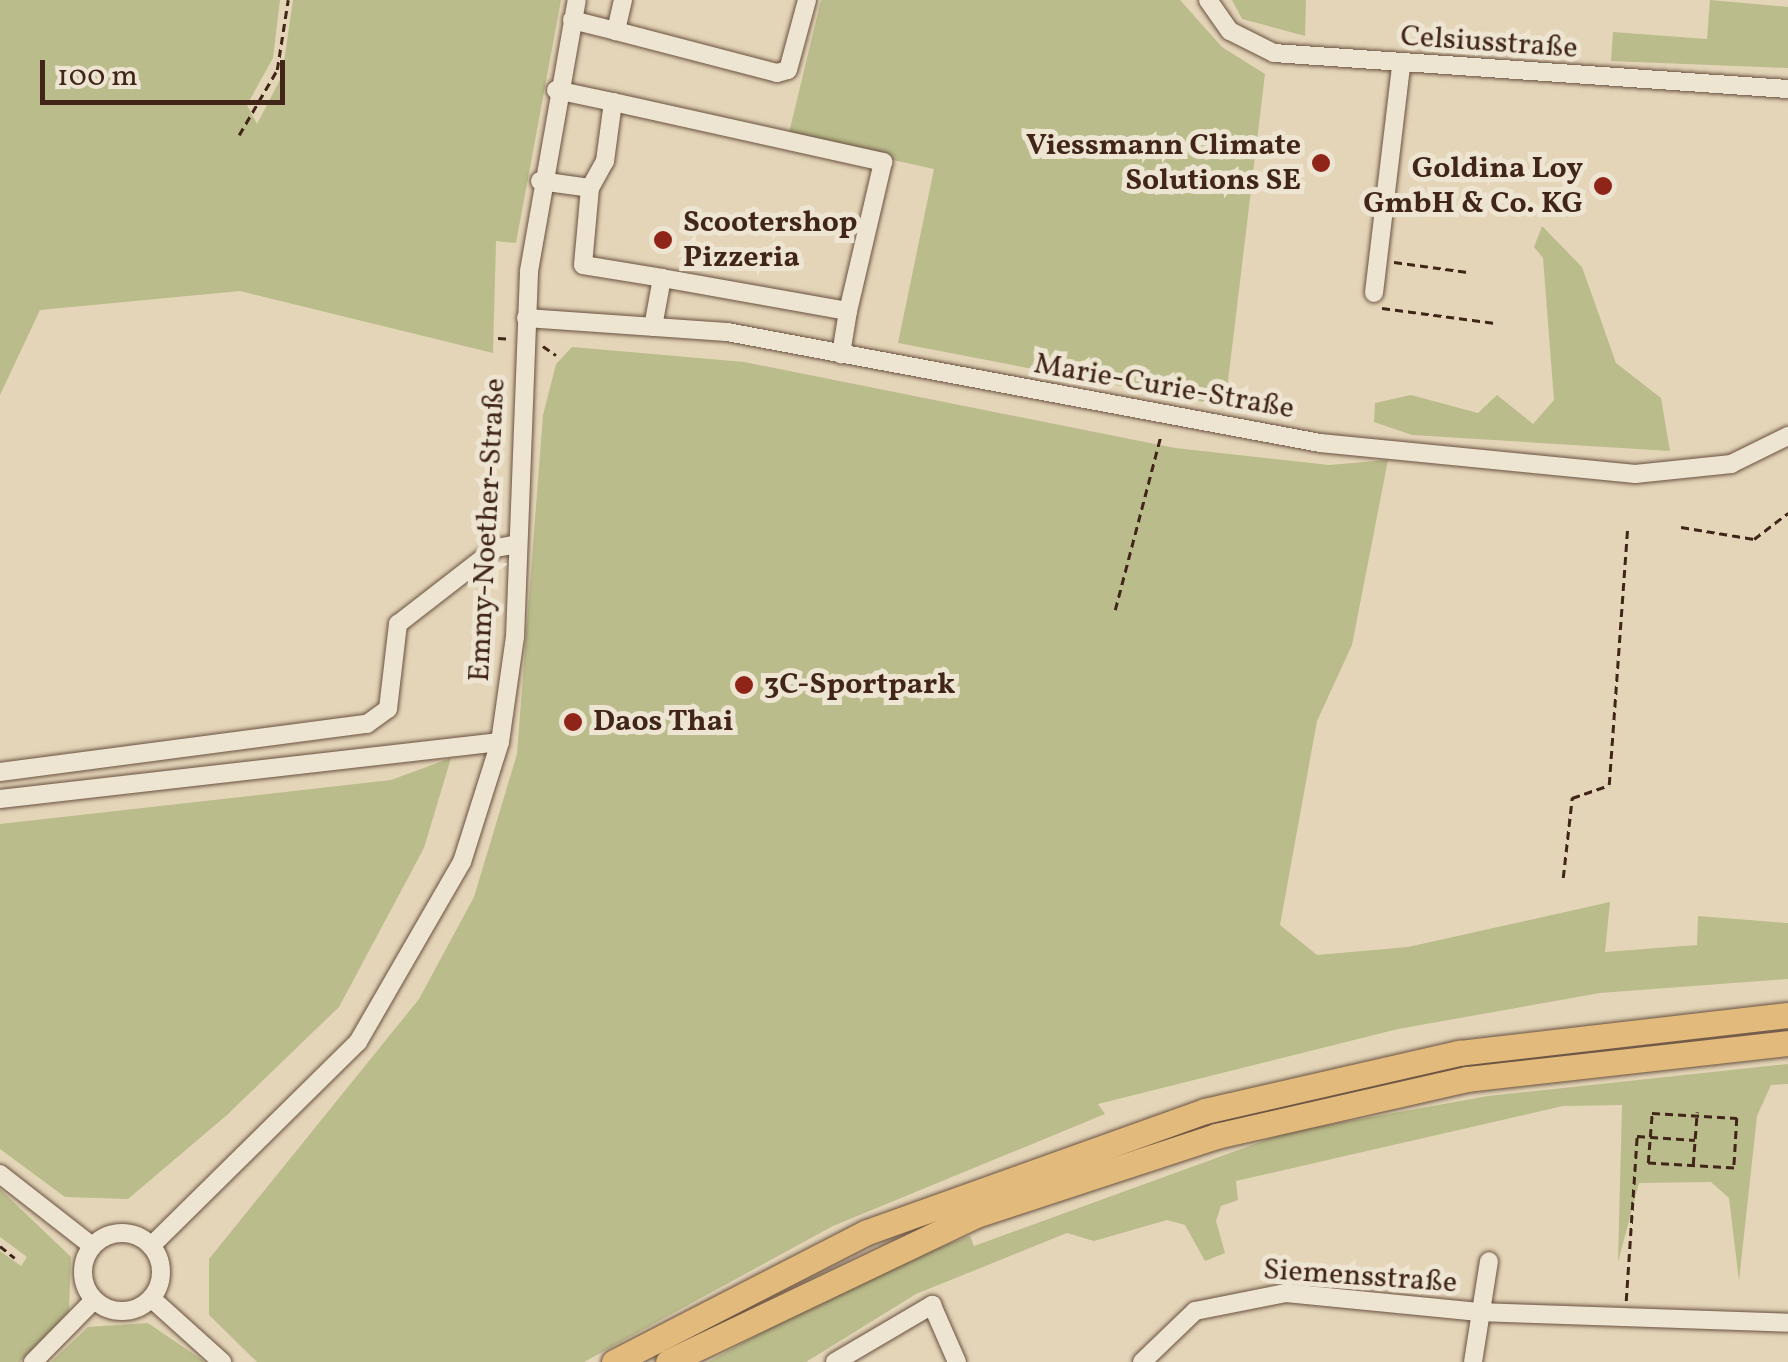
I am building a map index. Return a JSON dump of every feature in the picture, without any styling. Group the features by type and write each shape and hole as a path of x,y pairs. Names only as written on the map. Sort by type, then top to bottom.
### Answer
{"highway":[{"path":"614,1362 867,1232 1205,1111 1459,1052 1788,1015"},
{"path":"668,1362 960,1222 1216,1136 1467,1079 1788,1043"}],"street":[{"name":"Emmy-Noether-Straße","path":"151,1246 313,1092 386,1002 462,862 500,742 518,544 526,318 540,180 576,0"},
{"path":"616,31 623,0"},
{"path":"572,20 776,72 788,70 807,0"},
{"name":"Celsiusstraße","path":"1208,0 1230,30 1265,51 1401,66 1788,89"},
{"path":"1374,293 1401,66"},
{"path":"556,90 883,162 841,354"},
{"path":"613,102 605,161 590,188 583,265 848,312"},
{"path":"540,180 590,188"},
{"path":"653,327 662,278"},
{"name":"Marie-Curie-Straße","path":"526,318 653,327 841,354 1320,443 1635,474 1732,464 1788,436"},
{"path":"0,772 368,724 388,709 398,624 496,548 518,544"},
{"path":"0,799 500,742"},
{"path":"0,1174 92,1246"},
{"path":"120,1233 151,1246 160,1267 150,1298 129,1311 94,1300 82,1269 92,1246 120,1233"},
{"path":"1473,1362 1489,1260"},
{"name":"Siemensstraße","path":"1142,1362 1164,1332 1226,1299 1286,1294 1480,1312 1788,1323"},
{"path":"150,1298 222,1362"},
{"path":"33,1362 94,1300"},
{"path":"835,1362 932,1305 957,1362"}],"path":[{"path":"239,135 277,70 288,0"},
{"path":"1378,260 1467,272"},
{"path":"1374,293 1371,308 1495,323"},
{"path":"1115,610 1160,438"},
{"path":"1682,526 1754,539 1788,514"},
{"path":"1563,878 1572,798 1609,785 1628,531"},
{"path":"1652,1113 1737,1118 1734,1168 1648,1164 1650,1137 1652,1113"},
{"path":"1693,1166 1697,1113"},
{"path":"1625,1316 1637,1136 1695,1140"},
{"path":"0,1246 14,1258"}],"green space":[{"path":"0,0 280,0 273,58 247,105 257,124 282,76 293,0 561,0 516,243 496,241 493,353 240,291 40,310 0,395"},
{"path":"821,0 1180,0 1222,47 1265,74 1225,406 898,343 934,169 788,137"},
{"path":"1232,0 1306,0 1305,36 1242,19"},
{"path":"1710,0 1788,7 1788,68 1611,61 1613,32 1707,39"},
{"path":"1542,226 1582,267 1616,363 1661,398 1670,451 1412,435 1374,422 1375,403 1411,395 1478,413 1497,395 1533,424 1554,400 1543,258 1534,247"},
{"path":"572,347 744,362 1175,448 1329,465 1388,460 1352,645 1317,721 1280,925 1317,955 1408,947 1610,902 1605,952 1697,945 1698,916 1788,923 1788,979 1600,993 1398,1029 1098,1104 1105,1114 833,1226 584,1362 257,1362 209,1315 209,1259 419,999 474,897 517,754 543,415 556,364"},
{"path":"451,758 424,848 339,1007 227,1115 128,1199 65,1197 0,1149 0,824 391,780"},
{"path":"1788,1064 1788,1084 1771,1085 1757,1116 1739,1281 1729,1198 1711,1182 1639,1183 1618,1262 1622,1105 1563,1106 1236,1181 1238,1200 1221,1206 1216,1221 1225,1253 1205,1261 1185,1225 1167,1220 1094,1241 1067,1233 916,1294 806,1362 708,1362 873,1272 970,1236 974,1246 1288,1132 1488,1096"},
{"path":"0,1189 71,1257 69,1311 20,1362 0,1362 0,1251 21,1266 27,1257 0,1237"},
{"path":"148,1323 205,1362 51,1362 88,1327"}],"place":[{"name":"Viessmann Climate Solutions SE","path":"1321,163"},
{"name":"Goldina Loy GmbH & Co. KG","path":"1603,186"},
{"name":"Scootershop Pizzeria","path":"663,240"},
{"name":"3C-Sportpark","path":"744,685"},
{"name":"Daos Thai","path":"573,722"}]}
